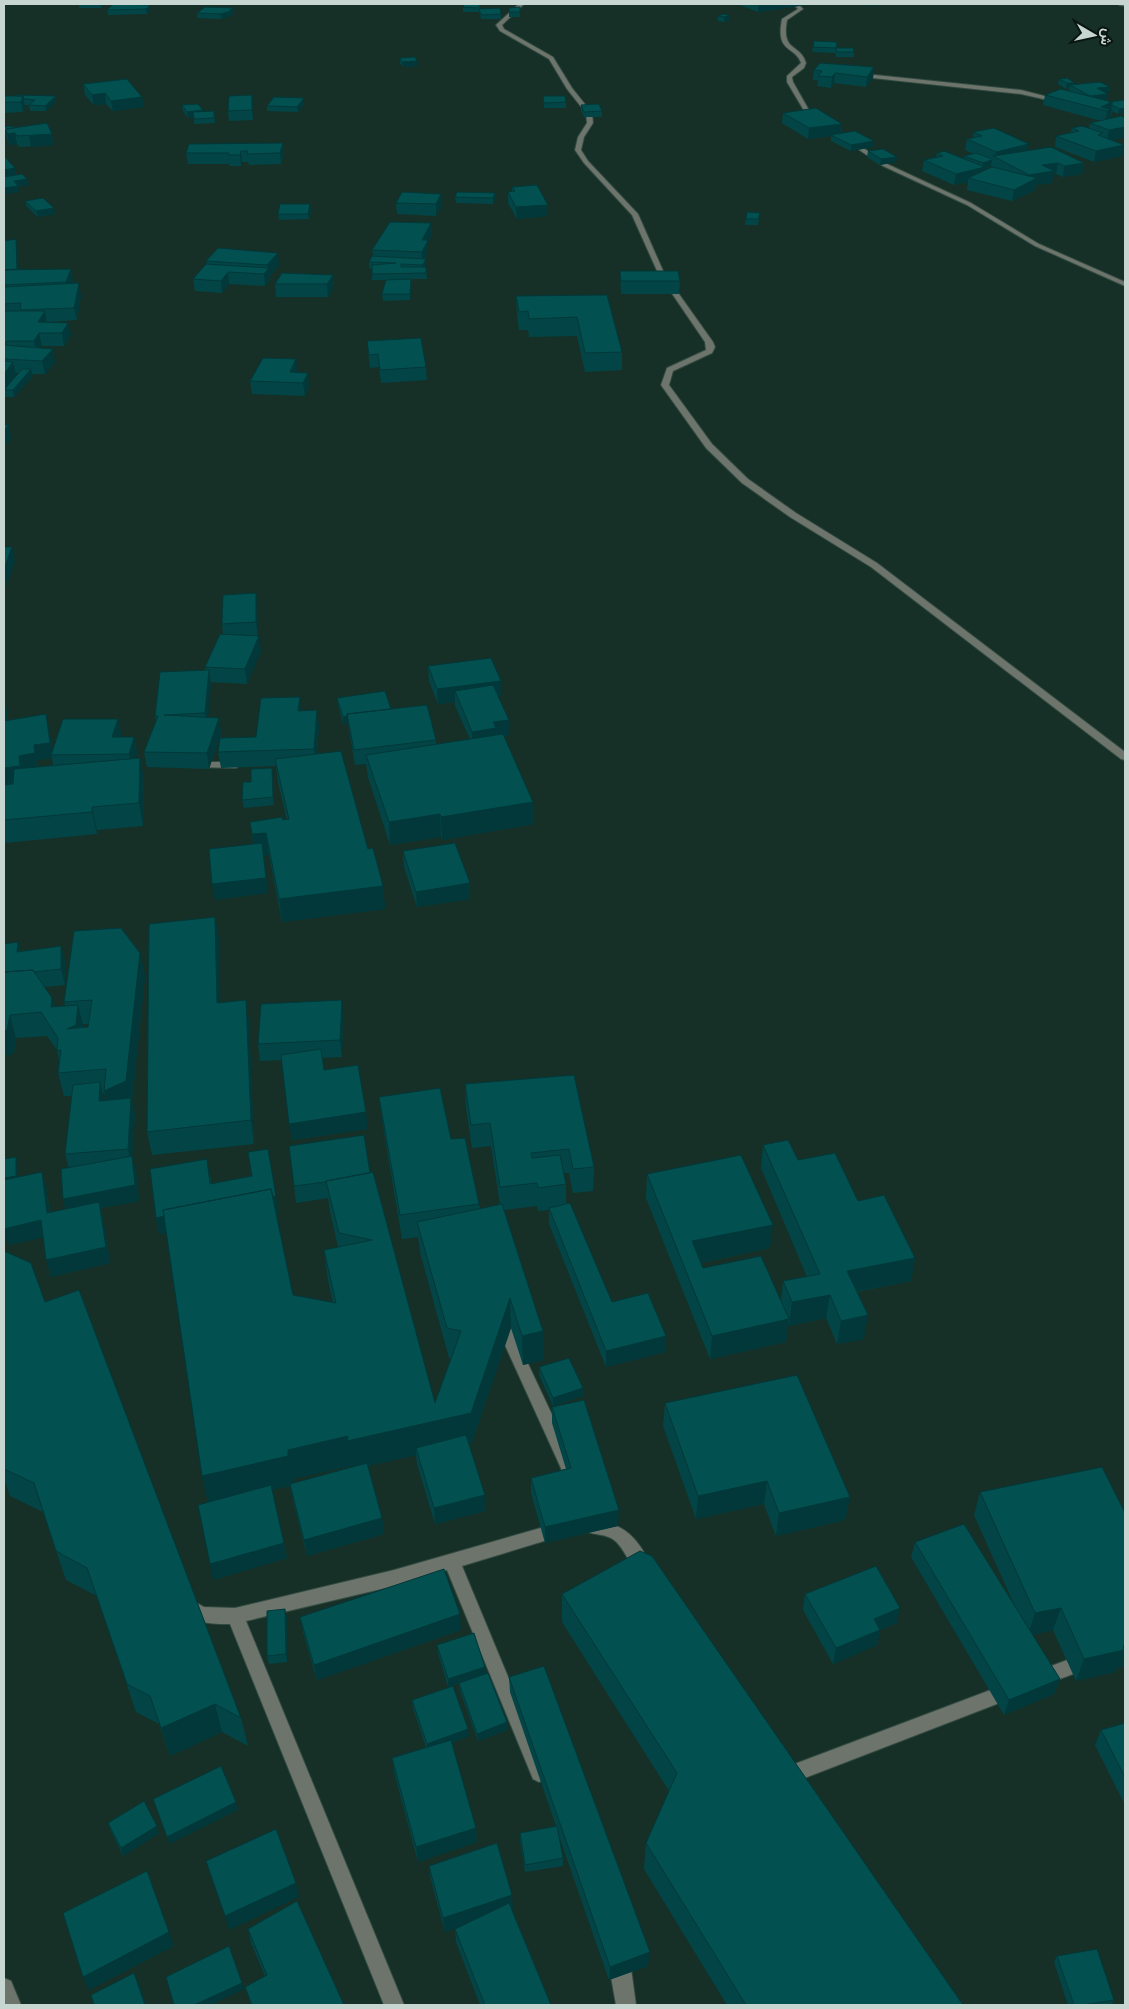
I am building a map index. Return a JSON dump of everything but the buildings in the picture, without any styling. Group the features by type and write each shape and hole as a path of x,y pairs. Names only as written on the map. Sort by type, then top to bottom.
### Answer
{"street":[{"path":"522,4 504,18 499,25 502,30 551,58 570,89 589,113 590,123 581,137 578,150 586,162 634,214 661,273 710,342 710,351 670,370 665,385 709,446 745,481 793,515 874,565 1125,757"},
{"path":"795,4 800,9 785,19 784,38 787,46 802,59 801,68 790,77 790,82 808,113 826,127"},
{"path":"1121,4 1125,5"},
{"path":"801,68 809,69"},
{"path":"849,74 1020,92 1044,96 1072,105"},
{"path":"842,137 885,165 969,204 1037,245 1125,284"},
{"path":"177,765 244,765"},
{"path":"494,1304 575,1483"},
{"path":"587,1510 596,1527"},
{"path":"177,1593 196,1613 210,1617 235,1616 394,1578 558,1530 596,1527 607,1528 620,1534 630,1546 652,1582"},
{"path":"452,1560 546,1790"},
{"path":"235,1616 394,2005"},
{"path":"774,1790 769,1782 1098,1657"},
{"path":"610,1942 621,1968 626,2005"},
{"path":"4,1988 11,2005"}]}
